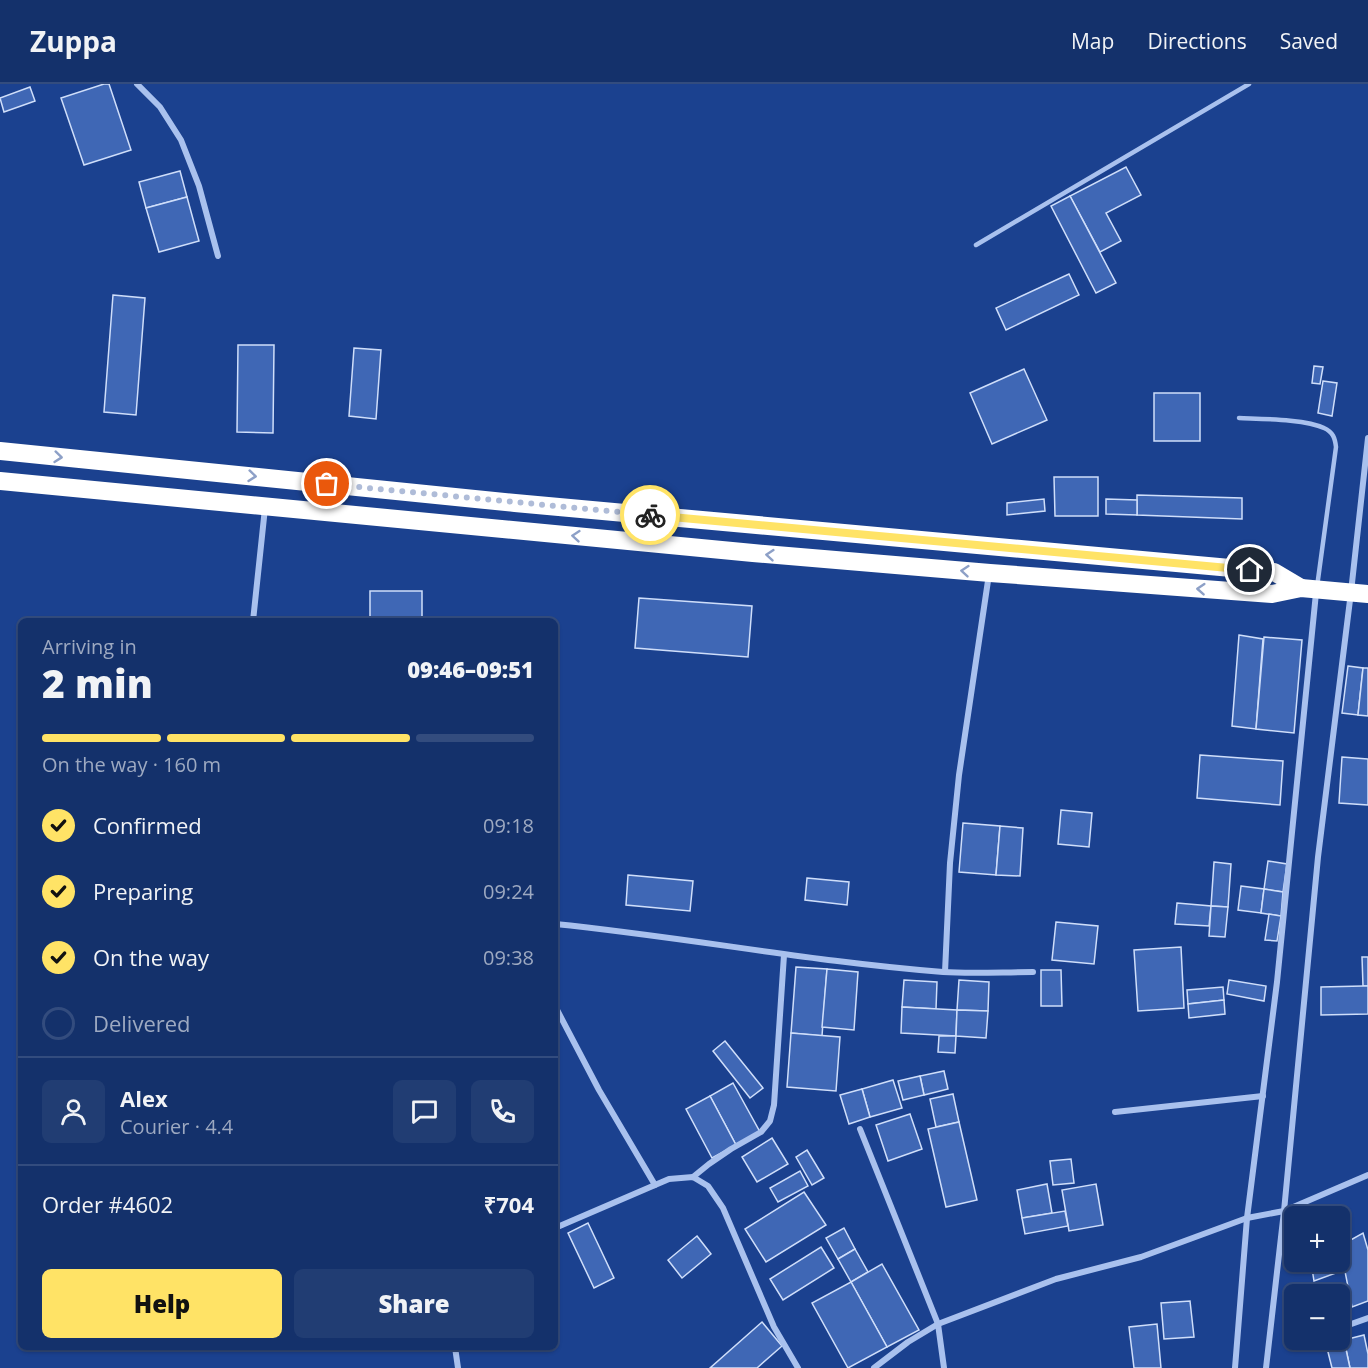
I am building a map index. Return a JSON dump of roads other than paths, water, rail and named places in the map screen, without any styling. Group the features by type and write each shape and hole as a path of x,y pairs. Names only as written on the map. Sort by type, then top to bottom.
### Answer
{"highway":[{"path":"0,451 515,503 1274,572 1309,589"},
{"path":"0,481 753,553 990,573 1272,594 1309,589 1359,593"}],"street":[{"path":"137,84 160,107 181,140 199,186 218,256"},
{"path":"1284,1206 1318,857 1359,593 1368,438"},
{"path":"253,618 265,507"},
{"path":"945,972 950,863 959,775 990,573"},
{"path":"1235,1368 1247,1218 1277,982 1309,589"},
{"path":"558,924 618,930 784,955 945,972 1034,972"},
{"path":"558,1227 669,1179 693,1177 724,1154 761,1132 770,1121 774,1105 784,955"},
{"path":"558,1012 598,1090 656,1185"},
{"path":"1115,1112 1263,1096"},
{"path":"860,1130 938,1324 945,1368"},
{"path":"1296,1206 1368,1175"},
{"path":"693,1177 708,1186 723,1208 774,1327 798,1368"},
{"path":"874,1368 908,1342 938,1324 1056,1279 1141,1257 1247,1218 1284,1211 1266,1368"},
{"path":"1350,1324 1368,1318"},
{"path":"456,1350 458,1368"}],"lane":[{"path":"976,245 1249,84"},
{"path":"1239,418 1310,423 1326,428 1334,436 1336,447 1309,589"}]}
